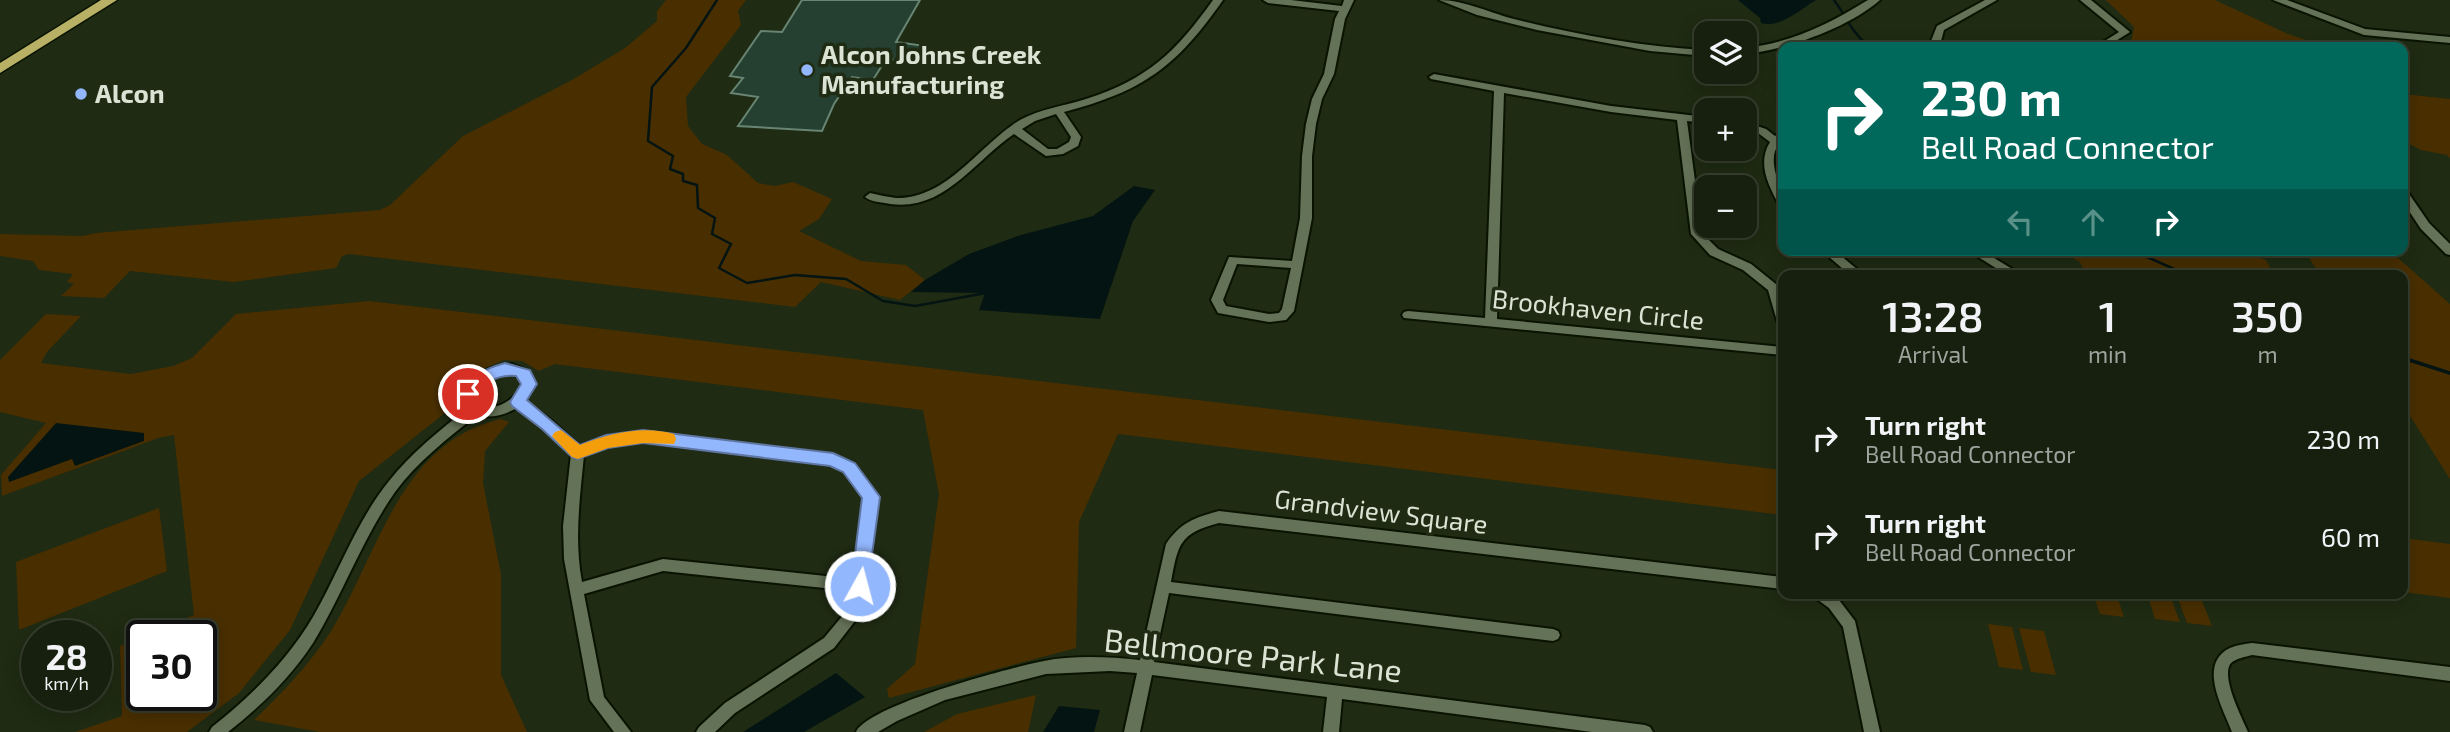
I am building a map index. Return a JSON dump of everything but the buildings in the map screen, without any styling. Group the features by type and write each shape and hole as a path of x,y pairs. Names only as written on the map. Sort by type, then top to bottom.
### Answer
{"highway":[{"path":"0,57 90,0"},
{"path":"0,69 110,0"}],"street":[{"path":"870,197 892,203 912,201 933,194 1026,122 1124,89 1159,70 1191,39 1218,0"},
{"path":"1268,0 1346,4 1329,74 1317,99 1311,124 1307,156 1306,218 1297,265 1288,311 1282,317 1269,318 1222,310 1217,300 1233,260 1297,265"},
{"path":"1444,0 1469,10 1536,28 1637,46 1694,52"},
{"path":"1801,42 1875,0"},
{"path":"1938,42 1940,28 1992,0"},
{"path":"2085,0 2125,32 2116,42"},
{"path":"2278,0 2364,32 2450,40"},
{"path":"1757,51 1778,50"},
{"path":"1434,77 1499,90 1694,120"},
{"path":"1490,322 1499,90"},
{"path":"1015,129 1046,153 1059,152 1074,144 1076,137 1058,110"},
{"path":"1682,119 1697,234 1714,252 1747,267 1773,288 1778,304"},
{"path":"1757,129 1778,137"},
{"path":"1778,138 1768,152 1773,182 1778,192"},
{"path":"2408,201 2425,226 2450,251"},
{"path":"1834,256 1852,270"},
{"path":"1983,256 2007,270"},
{"name":"Brookhaven Circle","path":"1408,314 1778,351"},
{"path":"217,732 258,699 293,659 323,615 383,498 429,446 475,409 497,411 518,402 527,390 528,378 519,371 505,369 488,374 470,389 468,399 475,409"},
{"path":"518,402 548,424 578,453"},
{"path":"578,453 606,441 643,437 833,460 849,467 871,497 860,586 850,617 829,643 730,708 704,732"},
{"path":"578,453 570,526 571,559 597,700 623,732"},
{"name":"Grandview Square","path":"1132,732 1171,548 1182,530 1195,523 1219,517 1778,582"},
{"path":"577,590 663,565 860,586"},
{"path":"1172,587 1553,635"},
{"path":"1827,599 1850,625 1872,732"},
{"path":"2240,732 2220,679 2221,662 2227,654 2236,650 2252,649 2450,674"},
{"name":"Bellmoore Park Lane","path":"864,732 892,716 943,694 1046,667 1111,664 1645,732"},
{"path":"1331,732 1335,692"}],"shaded area":[{"path":"666,0 746,0 738,11 741,25 686,97 688,126 702,144 727,155 758,183 775,186 793,182 832,199 819,219 799,231 861,261 906,265 925,280 900,300 821,282 795,307 349,254 342,256 336,268 234,282 130,271 104,298 61,296 74,284 67,282 73,274 39,270 33,261 0,256 0,234 83,236 380,210 390,205 463,136 572,80 625,48 657,21 657,11"},
{"path":"1738,0 1816,0 1782,21 1768,24 1761,23 1760,18"},
{"path":"2106,0 2215,0 2288,34 2312,42 2131,42 2134,27"},
{"path":"2408,95 2450,99 2450,158 2408,144"},
{"path":"1134,186 1155,190 1133,221 1100,319 979,310 985,293 911,292 925,280 969,254 1021,235 1093,216"},
{"path":"2070,256 2255,256 2266,260 2271,270 2084,270 2080,262"},
{"path":"2308,256 2396,256 2450,304 2450,479 2408,413 2408,270 2317,270"},
{"path":"369,301 1778,469 1778,514 1118,434 1079,522 1076,648 889,698 887,689 915,664 939,494 923,410 555,364 539,371 522,361 504,360 485,368 466,384 455,405 359,481 290,630 239,693 217,710 217,620 182,620 194,615 174,435 158,438 2,496 1,475 46,423 0,412 0,360 46,314 81,316 47,352 41,363 131,374 173,366 192,358 236,314"},
{"path":"501,419 509,422 485,451 483,483 501,574 501,675 527,732 320,732 254,720 295,678 331,631 379,536 415,476 438,451 466,432"},
{"path":"56,423 144,433 144,441 75,466 72,459 9,482 8,477"},
{"path":"159,508 167,571 44,620 21,620 19,630 16,562"},
{"path":"2408,539 2450,544 2450,598 2408,593"},
{"path":"2095,599 2118,599 2124,617 2100,614"},
{"path":"2149,599 2171,599 2180,622 2155,619"},
{"path":"2178,599 2201,599 2212,626 2187,623"},
{"path":"1988,624 2012,627 2023,670 1999,667"},
{"path":"2019,628 2044,631 2056,675 2031,672"},
{"path":"126,644 126,711 215,711 187,732 75,732 122,716 120,646"},
{"path":"836,673 865,697 804,732 743,732"},
{"path":"1036,695 1028,732 924,732 957,714"},
{"path":"1059,706 1100,710 1094,732 1043,732"}],"waterway":[{"path":"717,0 686,48 652,87 648,141 673,156 670,169 683,174 683,181 697,185 698,208 715,218 712,234 731,244 719,268 747,283 795,275 846,279 883,301 915,306 986,293"},
{"path":"1834,0 1864,42"},
{"path":"2145,256 2177,270"},
{"path":"2408,360 2450,373"}],"slow traffic":[{"path":"561,436 578,453 606,441 643,437 668,439"}],"place":[{"name":"Alcon Johns Creek Manufacturing","path":"807,70"},
{"name":"Alcon","path":"81,94"}],"route":[{"path":"468,394 480,379 496,371 512,369 525,374 529,384 518,402 548,424 578,453 606,441 643,437 833,460 849,467 871,497 860,586"}]}
